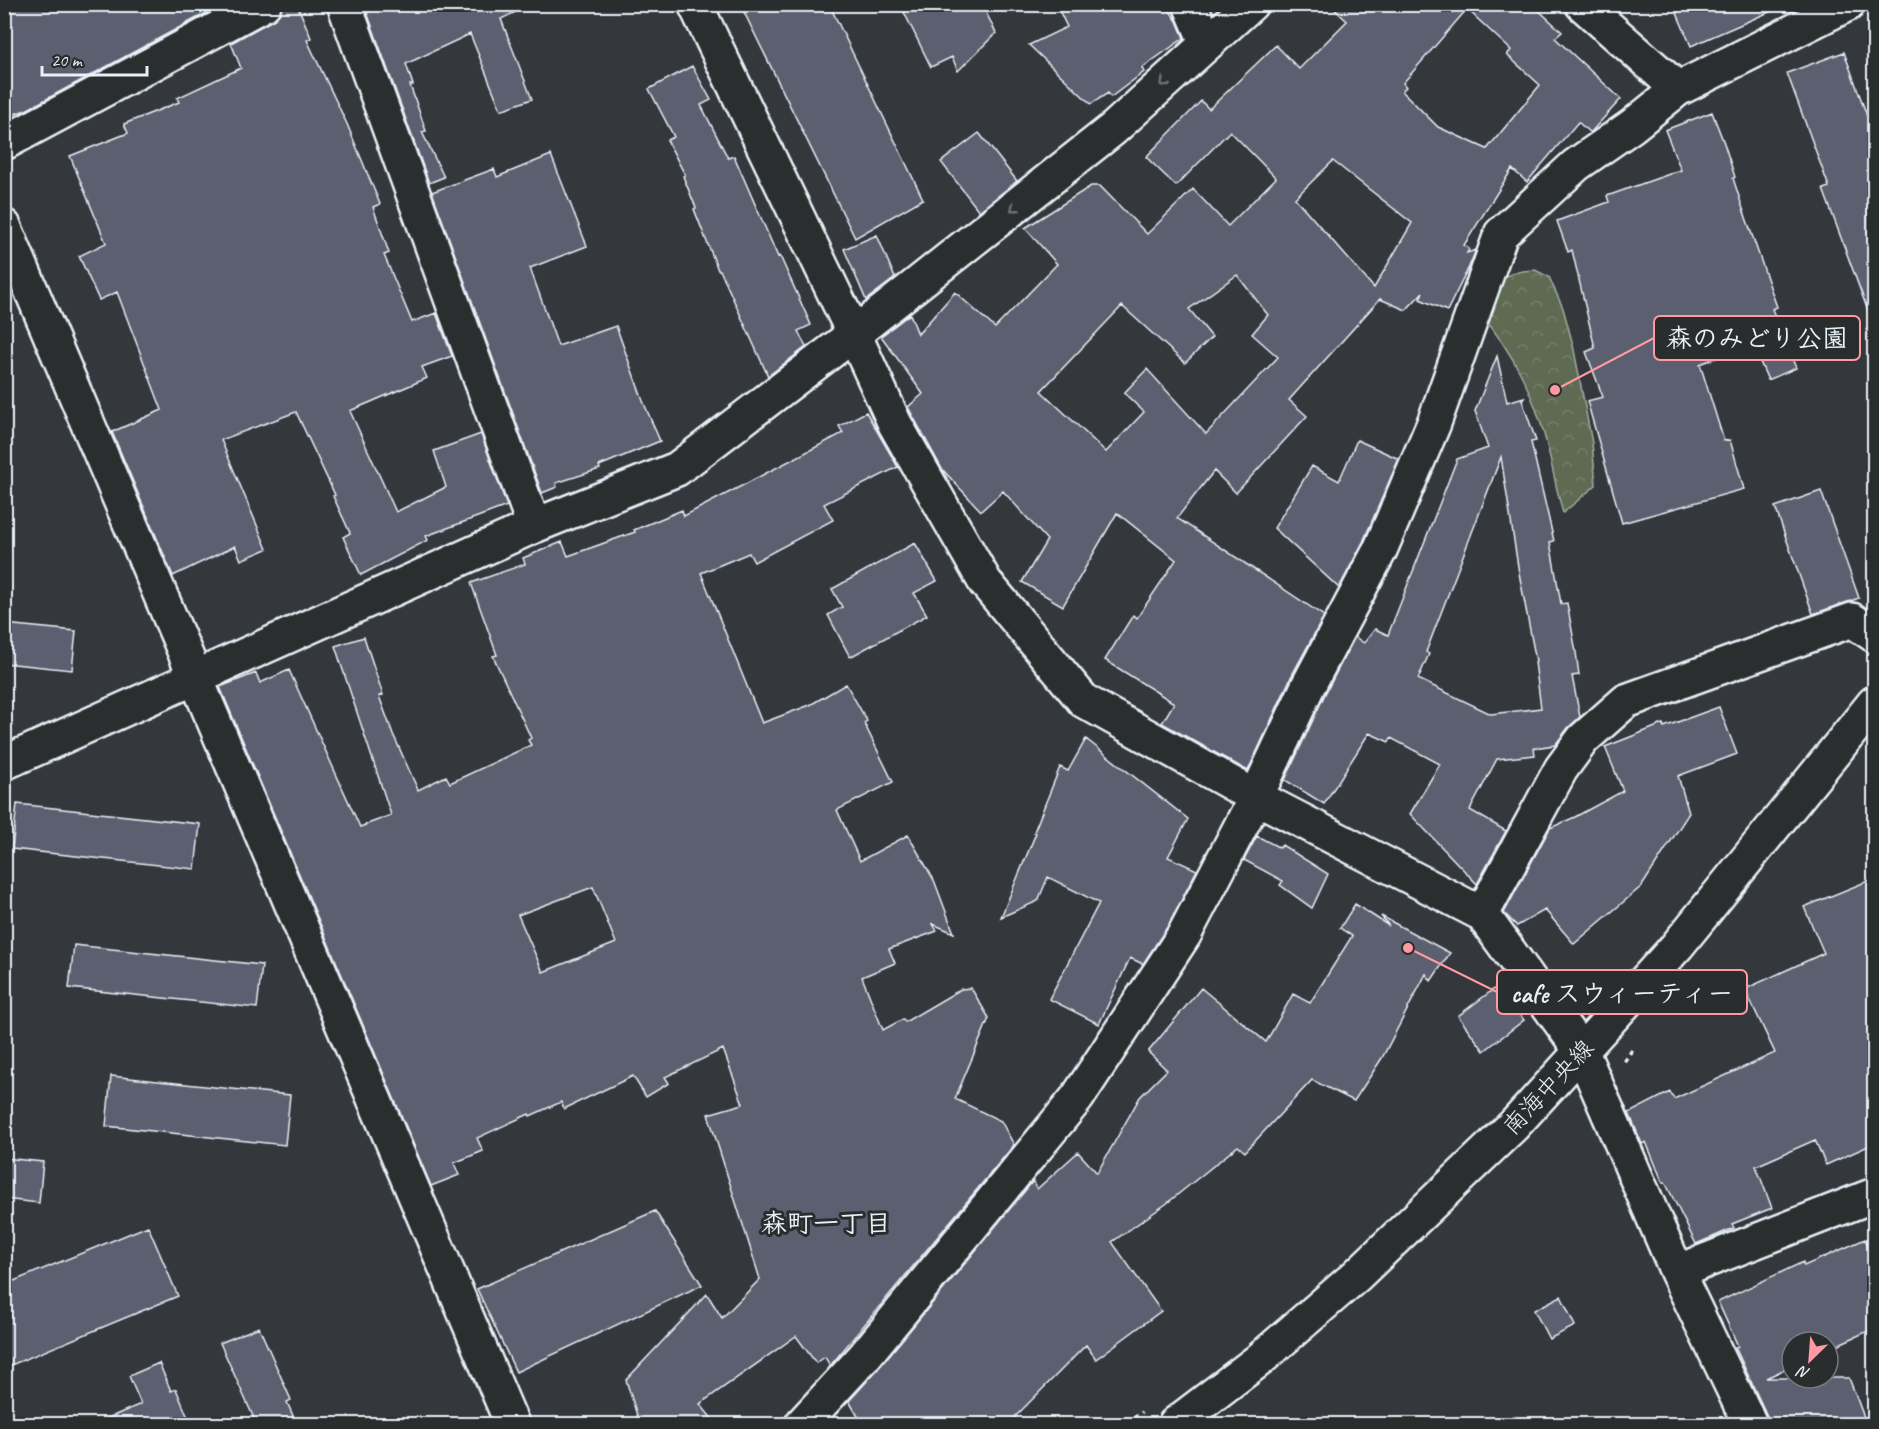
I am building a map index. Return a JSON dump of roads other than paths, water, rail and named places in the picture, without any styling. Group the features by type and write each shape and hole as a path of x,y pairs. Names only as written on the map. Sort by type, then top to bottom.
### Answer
{"street":[{"path":"4,143 264,4"},
{"path":"344,4 534,526"},
{"path":"695,4 895,424 985,582 1084,701 1256,797 1482,914 1582,1052 1677,1272 1750,1425"},
{"path":"1190,4 1207,44"},
{"path":"4,764 534,526 677,469 854,334 1113,129 1251,4"},
{"path":"1582,4 1678,89"},
{"path":"802,1425 863,1358 1077,1098 1184,935 1256,797 1308,686 1380,550 1434,423 1501,234 1576,165 1632,126 1678,89 1848,4"},
{"path":"4,226 512,1425"},
{"path":"1482,914 1561,769 1583,739 1626,701 1852,620 1875,635"},
{"name":"南海中央線","path":"1175,1425 1259,1360 1356,1276 1514,1125 1677,946 1875,703"},
{"path":"1677,1272 1875,1195"}],"place":[{"name":"森のみどり公園","path":"1555,390"},
{"name":"cafe スウィーティー","path":"1408,948"}],"district":[{"name":"森町一丁目","path":"826,1223"}]}
